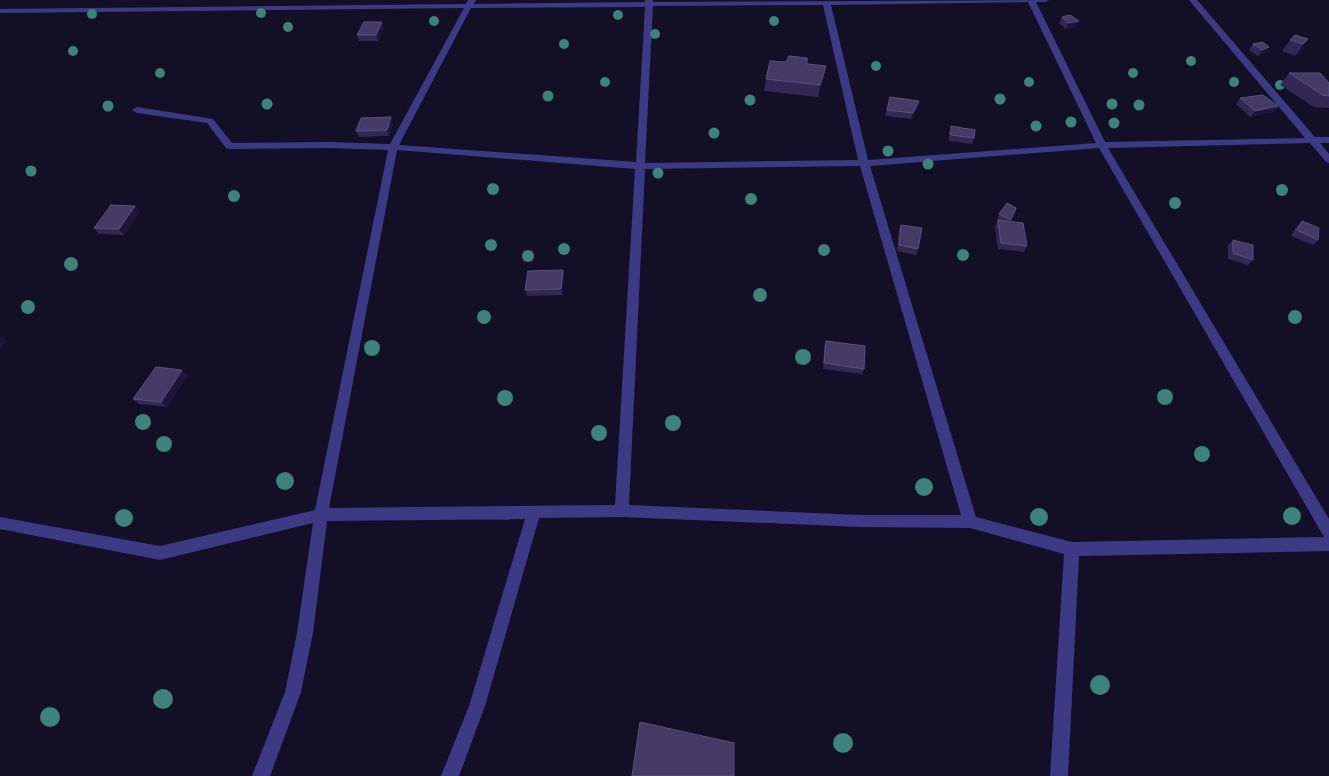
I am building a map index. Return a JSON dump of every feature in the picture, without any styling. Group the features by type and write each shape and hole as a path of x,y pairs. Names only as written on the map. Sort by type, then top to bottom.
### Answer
{"street":[{"path":"826,0 864,163 970,522"},
{"path":"0,11 471,2 1045,0"},
{"path":"1193,0 1329,160"},
{"path":"1031,1 1102,145 1329,532"},
{"path":"261,776 293,692 306,633 321,516 393,147 471,2"},
{"path":"622,511 649,2"},
{"path":"137,110 210,121 230,146 329,144 393,147 641,166 864,163 1102,145 1329,140"},
{"path":"0,523 160,553 321,516 622,511 861,521 970,522 1072,549 1329,544"},
{"path":"450,776 477,706 534,512"},
{"path":"1059,776 1072,549"}],"building":[{"path":"1070,15 1079,21 1068,23 1062,17"},
{"path":"364,22 382,22 376,35 357,35"},
{"path":"1295,35 1308,39 1303,44 1290,40"},
{"path":"1263,42 1269,47 1262,50 1253,44"},
{"path":"789,56 807,58 807,64 826,66 820,85 766,79 770,61 786,62"},
{"path":"1289,73 1320,73 1329,83 1329,96 1323,95"},
{"path":"1263,95 1278,106 1255,111 1240,98"},
{"path":"890,97 919,101 913,113 887,110"},
{"path":"391,117 387,130 356,131 361,118"},
{"path":"951,126 975,130 974,138 951,135"},
{"path":"1007,203 1016,208 1011,220 999,214"},
{"path":"111,205 135,206 119,229 94,228"},
{"path":"998,220 1023,223 1027,246 1001,243"},
{"path":"1302,221 1319,228 1318,240 1297,230"},
{"path":"901,225 922,228 918,249 899,245"},
{"path":"1233,240 1253,245 1253,260 1233,253"},
{"path":"563,270 561,289 525,290 528,271"},
{"path":"826,341 865,346 864,369 824,363"},
{"path":"156,367 182,370 161,402 133,399"},
{"path":"640,722 734,743 734,776 632,776"}]}
